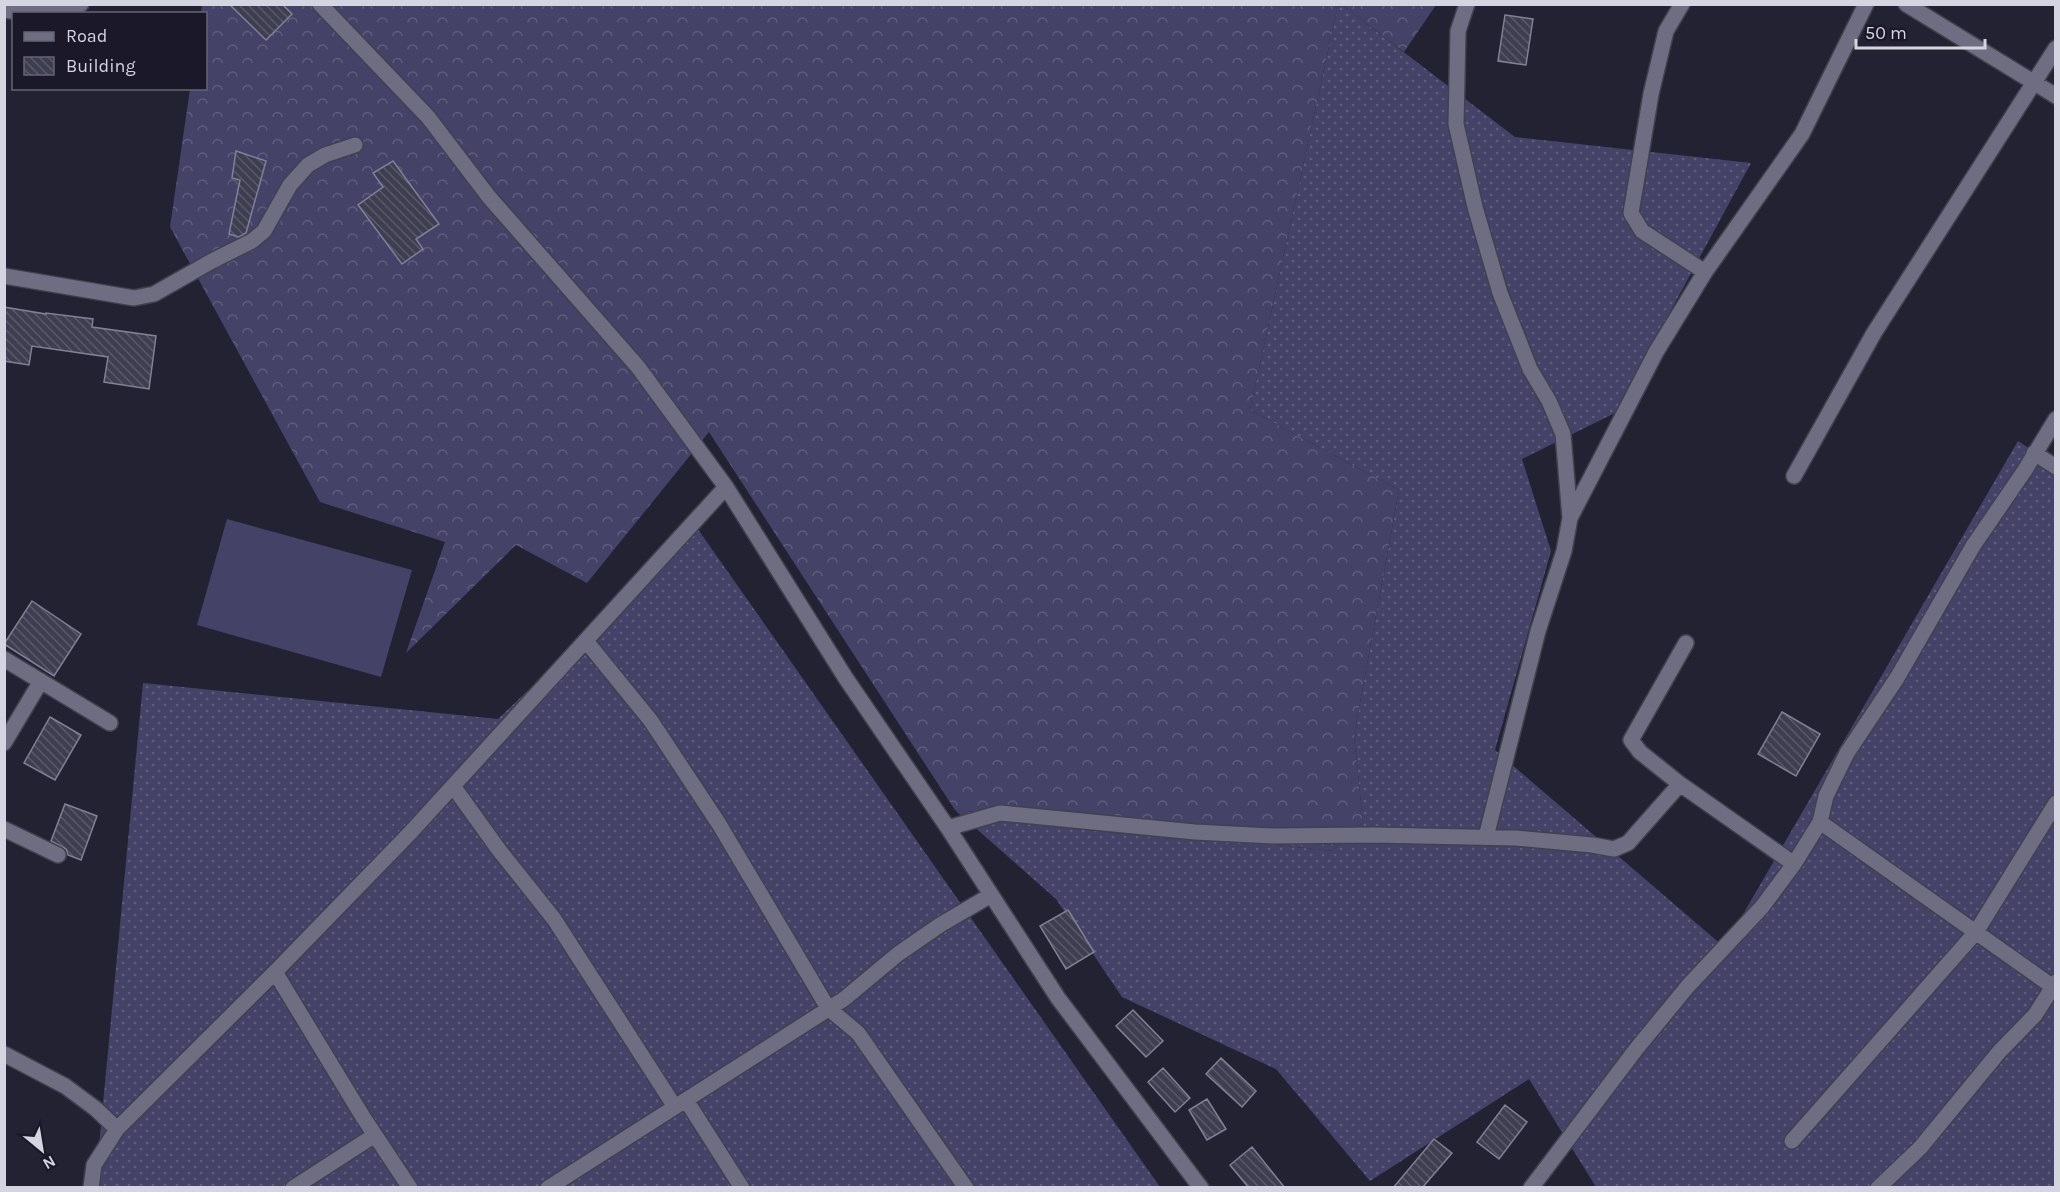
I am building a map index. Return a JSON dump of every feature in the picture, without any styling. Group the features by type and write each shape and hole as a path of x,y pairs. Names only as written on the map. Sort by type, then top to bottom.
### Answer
{"street":[{"path":"4,10 19,12 81,4"},
{"path":"320,4 428,117 489,197 638,367 726,487 846,677 948,828 1058,998 1201,1188"},
{"path":"1467,4 1458,31 1456,124 1475,207 1500,293 1530,369 1549,401 1563,434 1570,518 1564,550 1538,632 1486,837"},
{"path":"1682,4 1666,31 1651,94 1631,213 1642,231 1705,272"},
{"path":"1570,518 1656,352 1705,272 1802,134 1866,4"},
{"path":"1906,4 2055,96"},
{"path":"1794,476 1874,333 2055,48"},
{"path":"4,276 134,298 154,294 252,241 264,231 290,185 308,165 325,155 355,145"},
{"path":"1531,1188 1637,1048 1688,986 1762,907 1794,864 1820,822 1826,796 1847,753 1897,678 1973,546 2025,470 2055,419"},
{"path":"2034,453 2055,467"},
{"path":"91,1188 94,1165 117,1130 275,972 453,786 726,487"},
{"path":"585,641 651,721 719,824 828,1008 858,1033 966,1188"},
{"path":"1686,643 1632,740 1640,752 1680,784 1794,864"},
{"path":"4,659 110,723"},
{"path":"4,743 41,681"},
{"path":"948,828 1000,813 1195,832 1273,836 1486,837 1570,843 1614,849 1628,843 1680,784"},
{"path":"453,786 499,850 554,919 680,1104 742,1188"},
{"path":"1792,1140 1976,932 2055,803"},
{"path":"1820,822 2054,986 2035,1015 1999,1052 1920,1148 1878,1188"},
{"path":"4,829 58,855"},
{"path":"548,1188 844,999 898,954 940,925 991,895"},
{"path":"275,972 410,1188"},
{"path":"4,1054 66,1086 96,1109 117,1130"},
{"path":"293,1188 375,1135"}],"green space":[{"path":"202,5 1338,5 1250,410 1399,490 1354,736 1363,822 1332,851 955,810 709,432 587,583 516,545 406,653 445,542 320,502 170,227 190,90 207,90 207,12 201,12"},
{"path":"1338,5 1342,5 1515,137 1751,163 1615,413 1522,459 1551,551 1495,750 1724,947 2018,441 2055,465 2055,1187 1596,1187 1529,1079 1370,1181 1276,1069 1122,997 1056,899 955,810 1332,851 1363,822 1354,736 1399,490 1250,410"},
{"path":"1342,5 1436,5 1404,52"},
{"path":"227,519 412,570 381,677 197,625"},
{"path":"697,528 1160,1187 95,1188 143,683 498,719"}],"building":[{"path":"229,4 282,4 292,14 266,40"},
{"path":"1505,15 1533,19 1526,65 1498,61"},
{"path":"236,151 266,161 246,233 239,237 229,234 240,180 232,178"},
{"path":"393,161 439,224 416,239 423,249 402,264 358,205 383,187 373,173"},
{"path":"4,307 93,319 92,327 156,336 149,389 104,382 108,357 32,346 29,365 4,361"},
{"path":"32,601 81,634 54,676 4,644"},
{"path":"1782,712 1820,734 1796,776 1758,754"},
{"path":"50,717 81,735 55,780 24,763"},
{"path":"65,804 97,816 81,860 68,855 66,849 51,841"},
{"path":"1068,910 1094,952 1066,969 1040,926"},
{"path":"1133,1010 1163,1041 1146,1057 1116,1026"},
{"path":"1221,1058 1256,1091 1242,1107 1206,1074"},
{"path":"1163,1068 1190,1098 1175,1112 1148,1082"},
{"path":"1207,1099 1226,1129 1207,1140 1189,1110"},
{"path":"1505,1105 1527,1122 1499,1159 1477,1142"},
{"path":"1434,1139 1452,1153 1422,1188 1393,1188"},
{"path":"1252,1147 1285,1188 1249,1188 1230,1165"}]}
